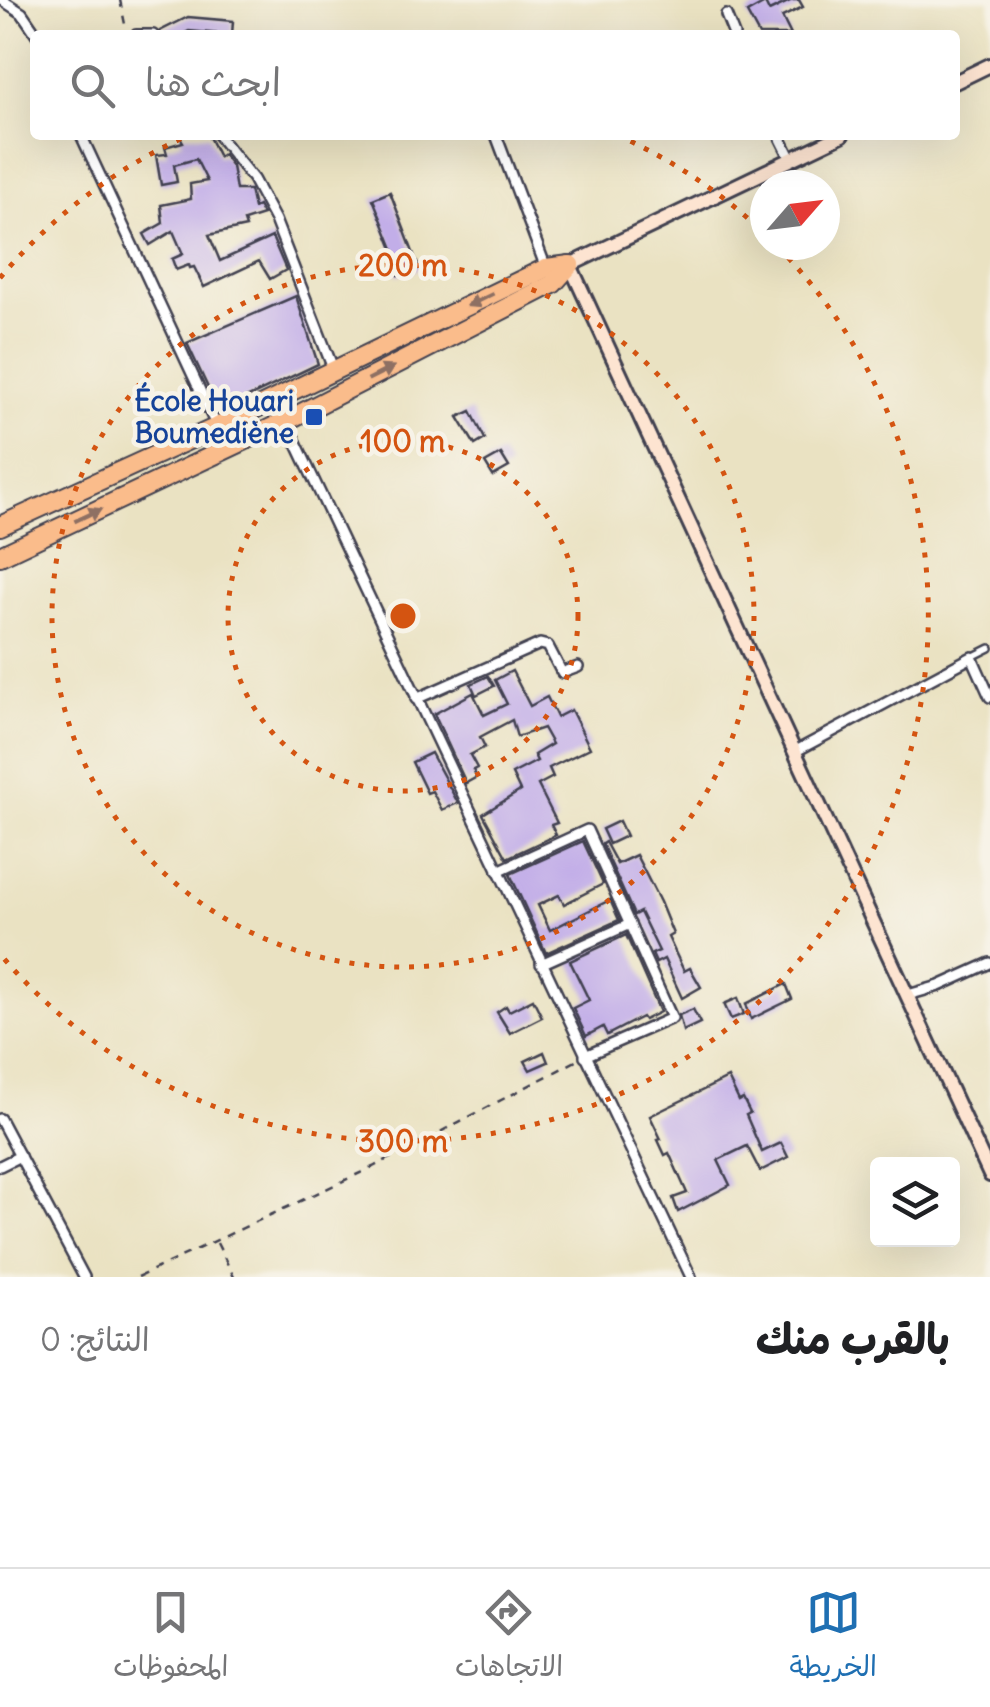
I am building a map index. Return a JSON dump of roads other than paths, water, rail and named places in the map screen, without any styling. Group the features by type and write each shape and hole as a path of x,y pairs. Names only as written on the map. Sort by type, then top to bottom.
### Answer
{"highway":[{"path":"0,526 217,427 546,268 570,266"},
{"path":"0,556 286,421 553,284 570,266"}],"street":[{"path":"2,0 22,14 33,30"},
{"path":"726,15 732,30"},
{"path":"960,80 990,66"},
{"path":"83,140 217,427"},
{"path":"222,140 253,178 275,220 334,371"},
{"path":"498,140 546,268"},
{"path":"782,140 791,159"},
{"path":"831,140 570,266 990,1175"},
{"path":"286,421 690,1277"},
{"path":"416,699 540,644 548,646 562,674 578,667"},
{"path":"796,751 972,657 990,696"},
{"path":"498,871 586,830 672,1018 585,1056"},
{"path":"542,964 630,924"},
{"path":"908,995 939,986 990,962"},
{"path":"0,1119 84,1277"},
{"path":"0,1166 20,1156"}],"lane":[{"path":"972,657 990,648"}],"place":[{"name":"École Houari Boumediène","path":"314,417"}]}
